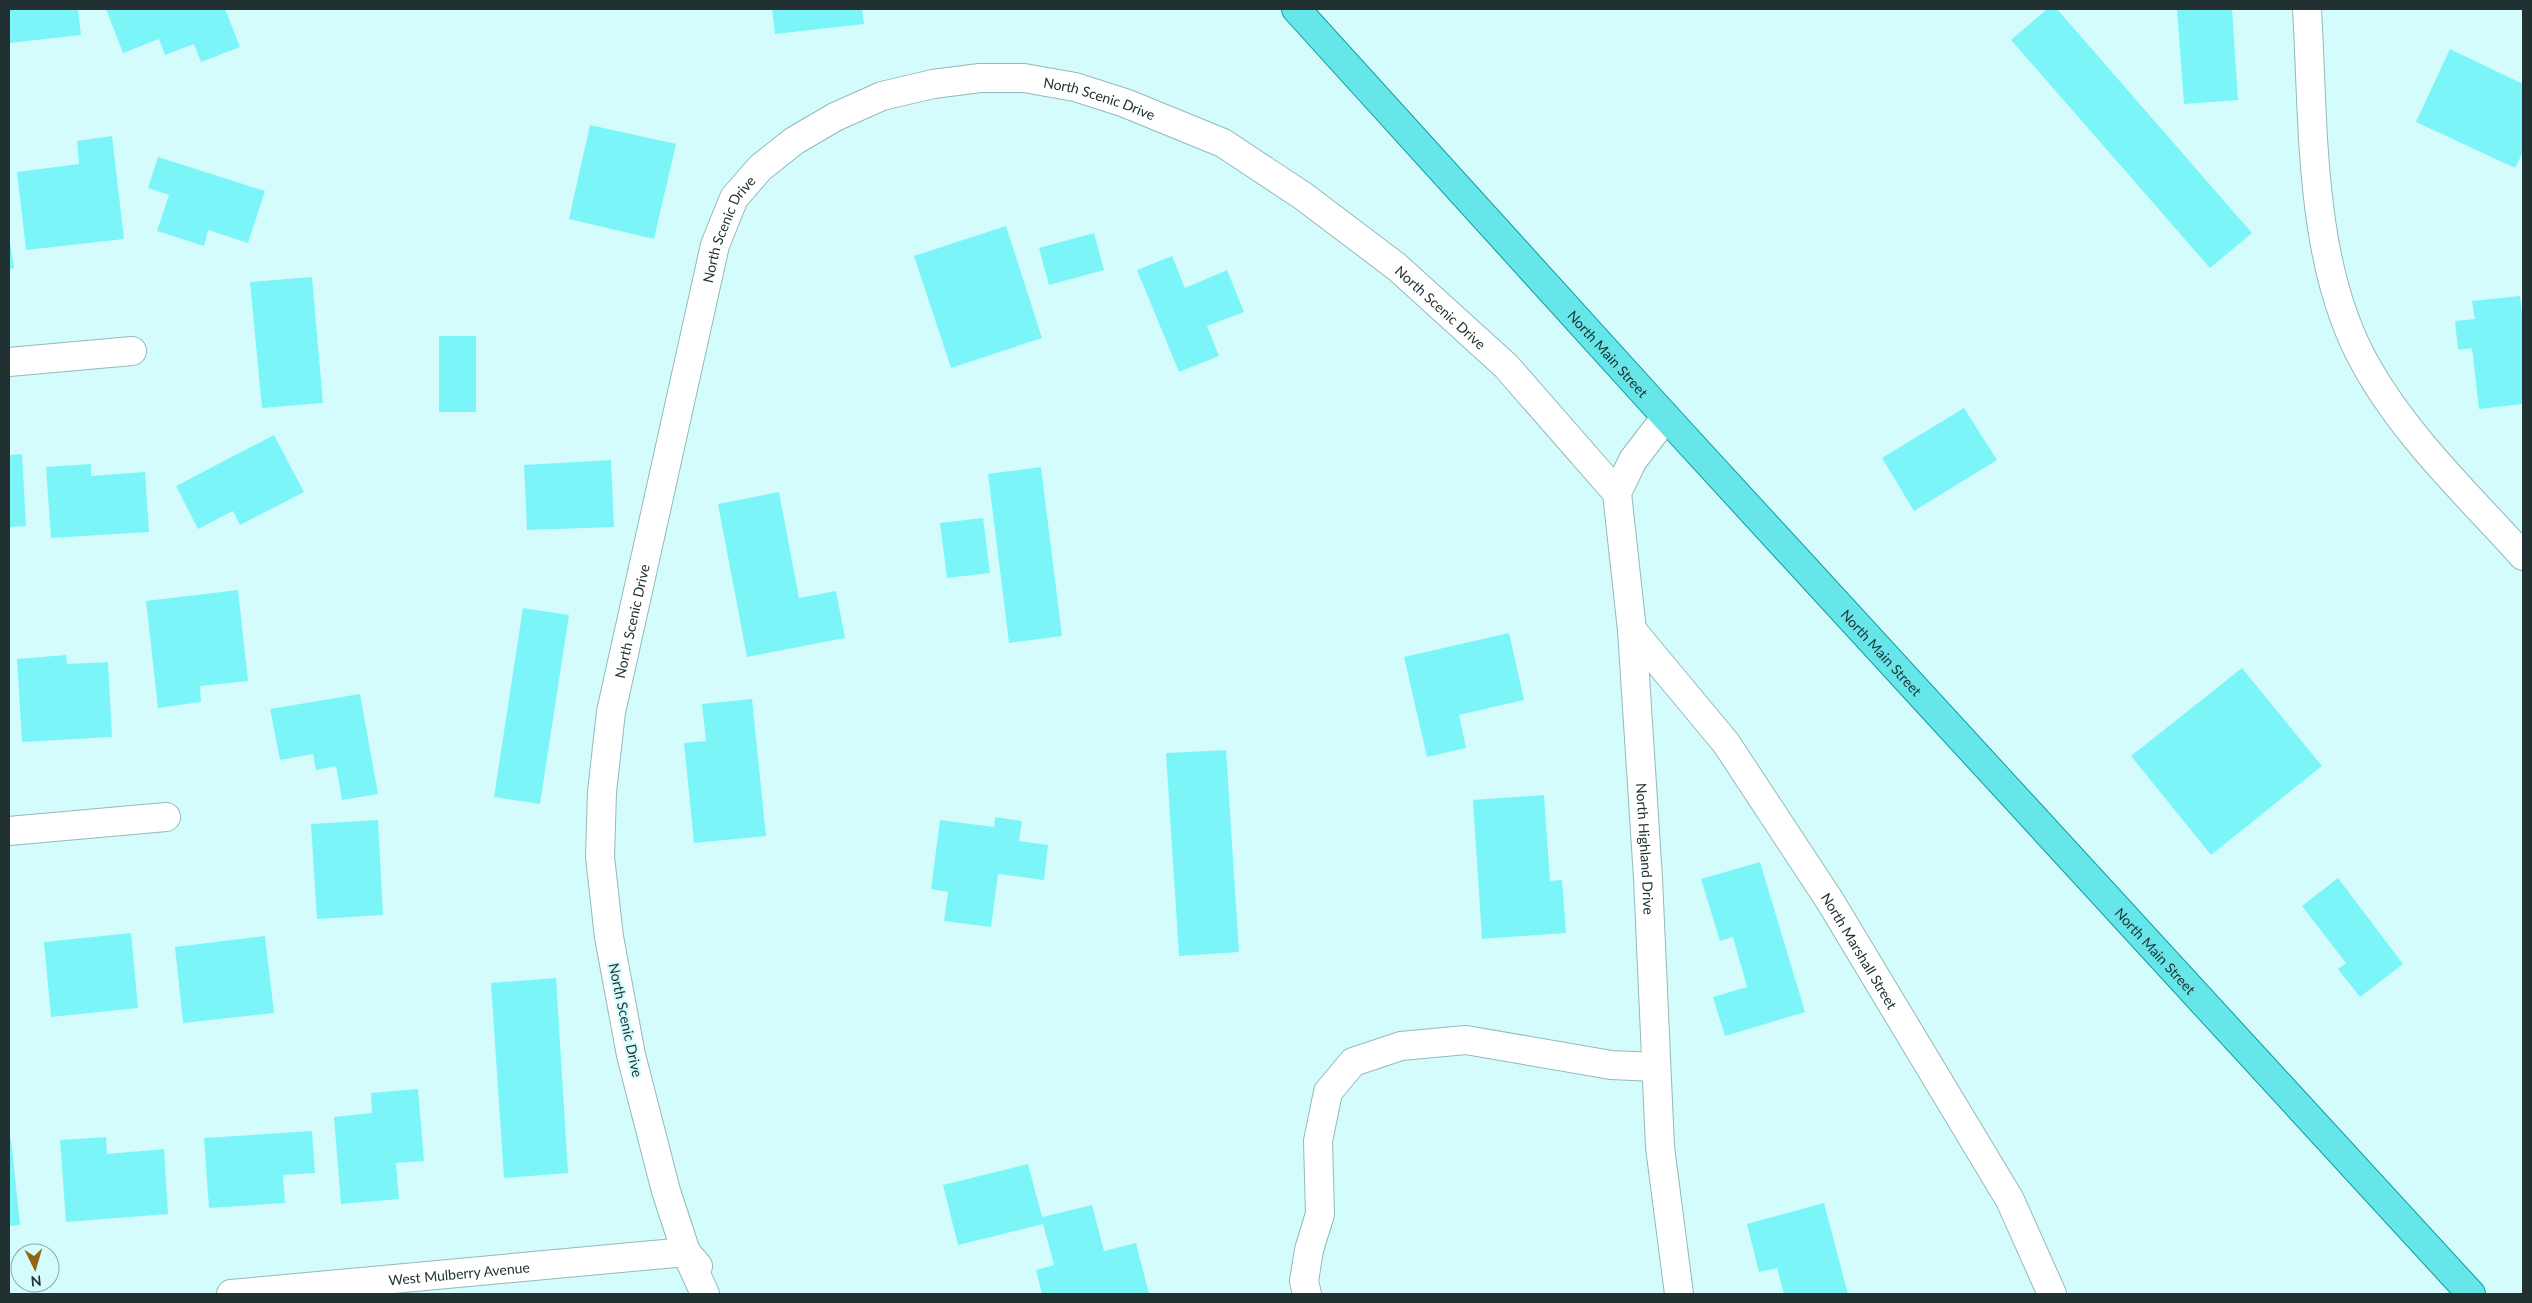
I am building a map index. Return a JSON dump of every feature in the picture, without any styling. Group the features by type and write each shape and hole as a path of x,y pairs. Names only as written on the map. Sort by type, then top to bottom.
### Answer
{"main road":[{"name":"North Main Street","path":"1296,9 1666,417 2471,1294"}],"street":[{"path":"2307,9 2319,196 2326,251 2335,292 2346,326 2366,367 2394,409 2523,556"},
{"name":"North Scenic Drive","path":"706,1294 686,1252 666,1191 631,1055 609,937 600,857 602,792 611,712 715,245 734,198 760,168 794,141 835,117 882,96 933,84 980,78 1024,78 1075,87 1125,103 1223,142 1303,196 1397,267 1506,366 1616,493"},
{"path":"9,362 132,351"},
{"path":"1616,493 1633,460 1666,417"},
{"name":"North Highland Drive","path":"1616,493 1632,630 1648,878 1660,1147 1679,1294"},
{"name":"North Marshall Street","path":"1632,630 1726,743 1830,900 2005,1192 2052,1294"},
{"path":"9,831 166,817"},
{"path":"1307,1294 1304,1281 1320,1214 1318,1141 1328,1092 1353,1062 1401,1046 1466,1040 1611,1065 1656,1066"},
{"path":"686,1252 724,1294"},
{"name":"West Mulberry Avenue","path":"231,1294 686,1252"}],"building":[{"path":"9,9 78,9 81,35 9,43"},
{"path":"106,9 225,9 240,47 201,62 194,44 165,55 159,39 123,53"},
{"path":"772,9 862,9 864,24 775,34"},
{"path":"2047,9 2057,9 2252,233 2210,268 2011,40"},
{"path":"2177,9 2232,9 2238,100 2184,104"},
{"path":"2450,49 2523,84 2523,152 2515,168 2416,122"},
{"path":"590,125 676,144 654,239 569,219"},
{"path":"112,136 124,239 26,250 17,172 79,164 77,141"},
{"path":"158,157 265,191 248,243 208,230 204,246 157,231 169,195 148,188"},
{"path":"1006,226 1042,338 951,368 914,256"},
{"path":"1094,233 1104,270 1049,285 1039,248"},
{"path":"9,236 14,268 9,269"},
{"path":"1172,256 1185,288 1227,270 1244,312 1207,326 1219,356 1179,372 1137,270"},
{"path":"312,277 323,403 262,408 250,282"},
{"path":"2520,296 2523,321 2523,404 2479,409 2472,348 2458,350 2455,321 2475,319 2472,301"},
{"path":"439,336 476,336 476,412 439,412"},
{"path":"1964,408 1997,460 1914,511 1882,458"},
{"path":"274,435 304,492 240,525 233,511 198,529 176,486"},
{"path":"22,454 26,526 9,527 9,455"},
{"path":"611,460 614,527 527,530 524,465"},
{"path":"91,464 91,476 145,472 149,532 51,538 46,467"},
{"path":"1041,467 1062,636 1009,643 988,474"},
{"path":"779,492 799,598 836,591 845,638 747,657 718,504"},
{"path":"983,518 990,573 947,578 940,523"},
{"path":"238,590 248,681 200,686 201,702 158,708 146,601"},
{"path":"523,608 569,615 540,804 494,797"},
{"path":"1509,633 1524,700 1459,715 1466,748 1427,757 1404,657"},
{"path":"66,655 67,664 108,662 112,737 22,742 17,659"},
{"path":"2242,668 2322,766 2211,855 2131,756"},
{"path":"360,694 378,794 342,800 336,766 316,770 313,754 280,760 270,709"},
{"path":"752,699 766,836 694,843 684,743 706,741 702,704"},
{"path":"1226,750 1239,952 1179,956 1166,753"},
{"path":"1544,795 1550,881 1562,880 1566,933 1482,939 1473,800"},
{"path":"995,817 1022,821 1019,841 1048,845 1044,880 998,874 991,927 944,921 948,892 931,889 940,820 994,827"},
{"path":"378,820 383,915 317,919 311,824"},
{"path":"1760,862 1805,1012 1725,1036 1713,997 1747,987 1733,937 1720,941 1701,879"},
{"path":"2338,878 2403,964 2360,997 2338,969 2346,963 2302,906"},
{"path":"131,933 138,1008 51,1017 44,942"},
{"path":"265,936 274,1013 183,1023 175,947"},
{"path":"556,978 568,1173 504,1178 491,983"},
{"path":"418,1089 424,1161 396,1163 399,1199 341,1204 334,1117 372,1113 371,1093"},
{"path":"312,1131 315,1173 283,1175 285,1203 209,1208 204,1138"},
{"path":"106,1137 107,1154 164,1149 168,1214 66,1222 60,1140"},
{"path":"9,1139 11,1139 20,1225 9,1226"},
{"path":"1028,1164 1042,1217 1092,1205 1104,1251 1136,1243 1149,1294 1042,1294 1036,1270 1054,1265 1043,1224 958,1245 943,1185"},
{"path":"1824,1203 1848,1294 1784,1294 1777,1268 1759,1272 1747,1224"}]}
